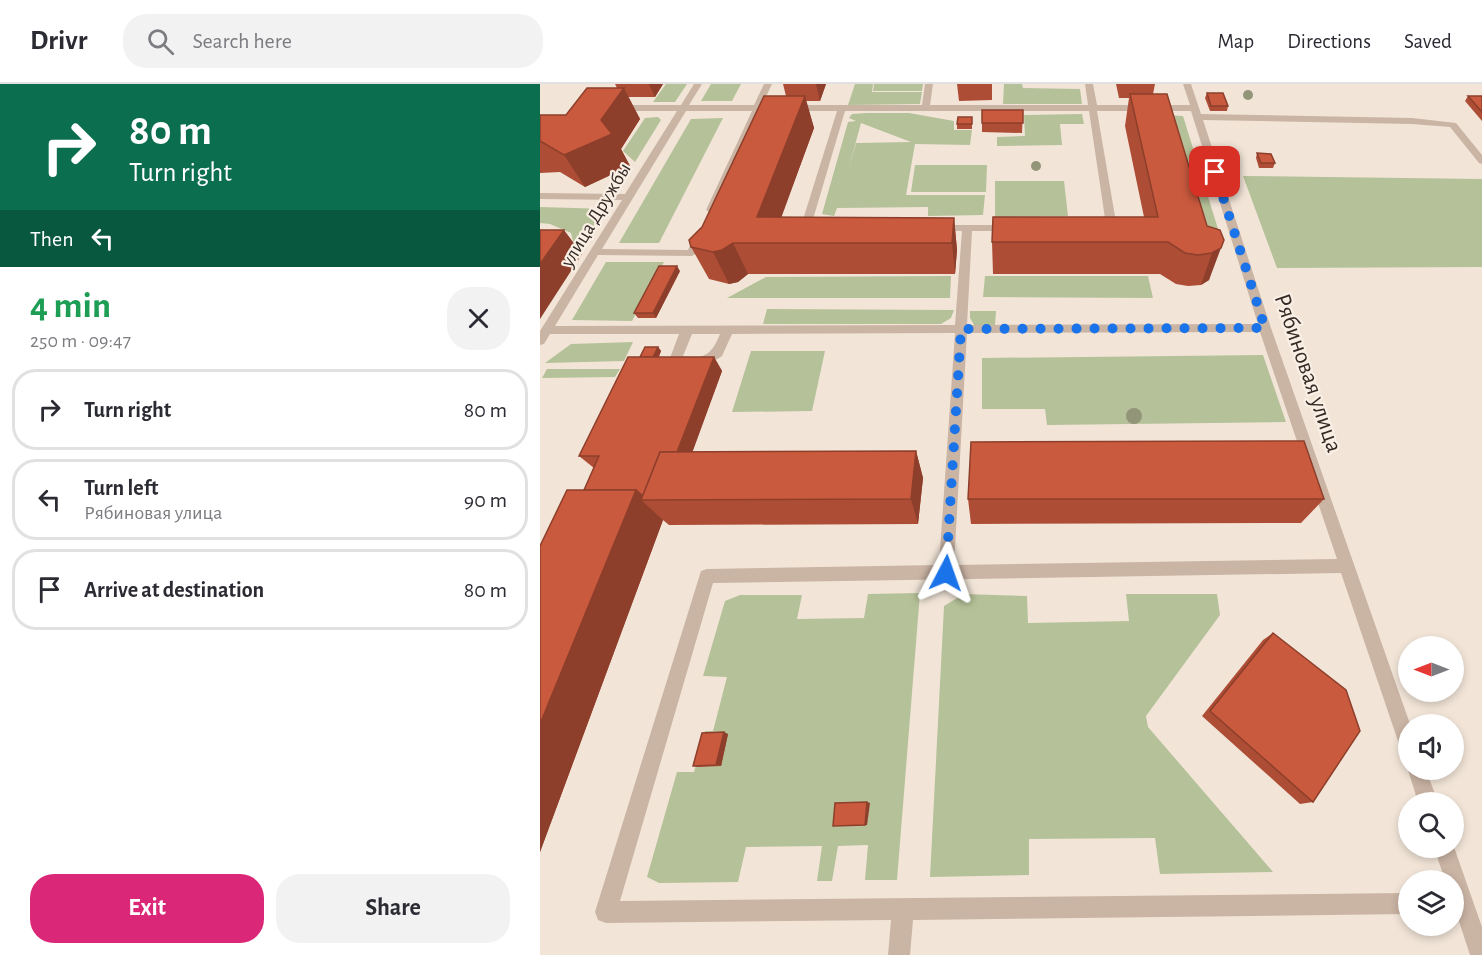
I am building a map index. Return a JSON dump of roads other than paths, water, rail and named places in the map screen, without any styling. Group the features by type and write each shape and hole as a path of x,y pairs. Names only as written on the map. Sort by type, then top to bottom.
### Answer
{"street":[{"name":"улица Дружбы","path":"540,341 627,196 698,84"},
{"path":"594,252 692,253 768,84"},
{"path":"926,107 929,84"},
{"path":"1089,84 1112,228 1090,228"},
{"name":"Рябиновая улица","path":"1187,84 1265,328 1398,715"},
{"path":"602,108 1093,107 1412,121 1453,125 1482,161"},
{"path":"817,229 805,229 842,108"},
{"path":"540,196 627,196"},
{"path":"921,228 1022,228"},
{"path":"946,573 967,228"},
{"path":"547,330 1265,328"},
{"path":"687,330 676,358 684,362 700,362 718,353 728,330"},
{"path":"1347,566 708,576 606,912 1398,904"},
{"path":"899,955 903,909"},
{"path":"1464,917 1481,955"}]}
